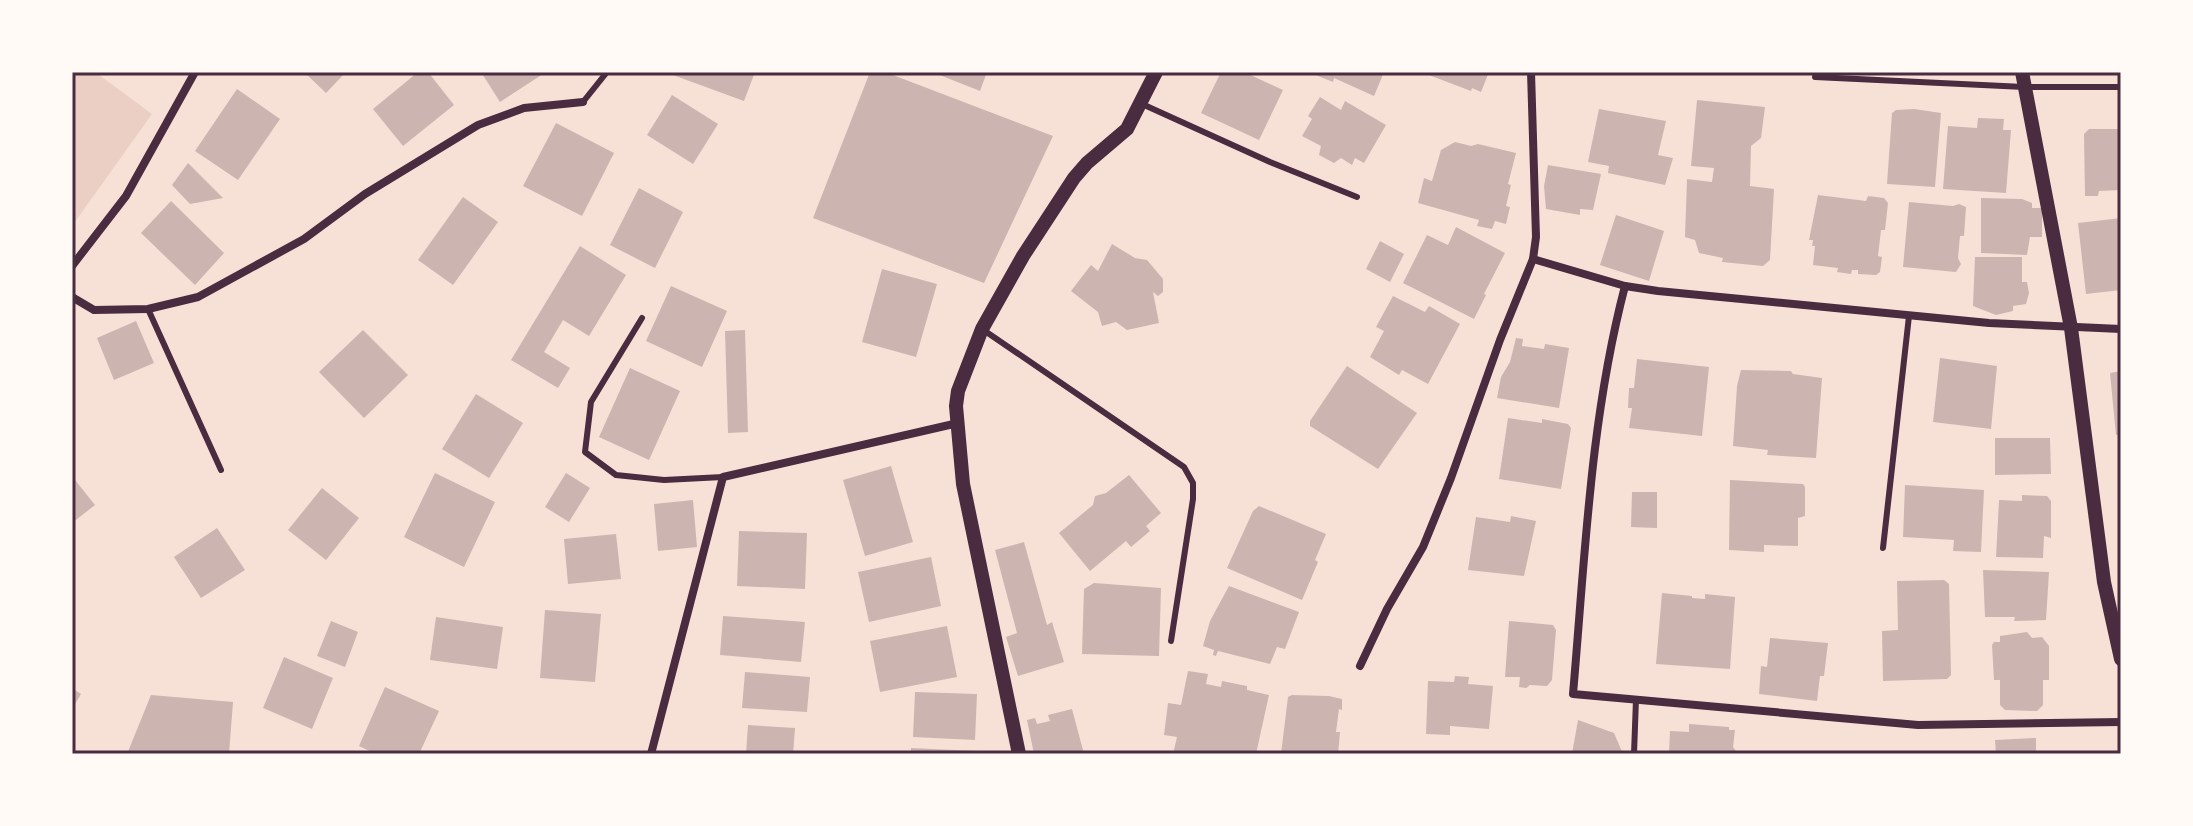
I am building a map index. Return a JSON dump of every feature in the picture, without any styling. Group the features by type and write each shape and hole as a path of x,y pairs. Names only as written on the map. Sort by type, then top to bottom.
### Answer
{"street":[{"path":"72,266 126,196 195,72"},
{"path":"1019,754 963,484 958,391 982,329 1023,256 1069,184 1087,163 1127,129 1156,72"},
{"path":"1360,666 1387,609 1423,547 1533,259 1536,237 1531,72"},
{"path":"2023,79 2071,328 2102,569 2121,659"},
{"path":"72,297 94,310 148,309 198,297 304,239 365,194 478,125 524,108 583,102"},
{"path":"1533,259 1625,286 1658,291 1909,316 2121,329"},
{"path":"1625,286 1608,361 1590,483 1573,694 1918,725 2121,722"},
{"path":"651,754 723,477 958,423"}],"lane":[{"path":"583,102 607,72"},
{"path":"1815,77 2023,79 2121,87"},
{"path":"1142,104 1270,162 1357,197"},
{"path":"148,309 221,470"},
{"path":"1883,548 1909,316"},
{"path":"642,318 591,402 585,452 616,475 664,480 723,477"},
{"path":"982,329 1184,467 1190,475 1193,499 1171,641"},
{"path":"1634,754 1636,699"}],"shaded area":[{"path":"72,72 95,72 152,114 72,226"}],"building":[{"path":"304,72 346,72 326,93"},
{"path":"418,72 428,72 454,105 403,146 373,109"},
{"path":"481,72 542,72 543,74 500,102"},
{"path":"674,72 755,72 744,101 673,75"},
{"path":"870,72 885,72 1053,136 984,283 813,218"},
{"path":"932,72 987,72 980,91"},
{"path":"1221,72 1244,72 1283,90 1259,140 1201,113"},
{"path":"1308,72 1384,72 1374,96 1334,78 1333,82"},
{"path":"1421,72 1489,72 1481,92"},
{"path":"237,89 280,119 238,180 195,151"},
{"path":"672,95 718,124 693,164 647,135"},
{"path":"1320,97 1341,110 1345,101 1386,125 1364,163 1355,158 1352,165 1341,158 1334,163 1319,155 1321,146 1302,136 1312,119 1308,116"},
{"path":"1697,100 1765,107 1761,138 1751,146 1750,186 1774,189 1770,260 1763,266 1722,262 1723,258 1699,253 1695,240 1685,237 1687,179 1712,182 1714,168 1691,166"},
{"path":"1599,109 1666,121 1658,155 1673,158 1665,185 1608,173 1609,166 1588,162"},
{"path":"1914,109 1941,113 1935,187 1887,184 1892,113"},
{"path":"1978,118 2004,119 2003,130 2011,130 2006,193 1943,189 1948,126 1977,128"},
{"path":"556,123 614,153 582,216 523,186"},
{"path":"2089,129 2121,129 2121,190 2099,191 2098,196 2085,196 2084,134"},
{"path":"1455,142 1516,153 1508,184 1511,185 1506,206 1510,207 1506,224 1495,221 1492,229 1477,226 1479,220 1418,203 1424,178 1432,181 1441,150"},
{"path":"188,163 223,198 190,204 172,185"},
{"path":"1548,165 1601,174 1593,210 1580,209 1580,215 1546,209 1544,186"},
{"path":"639,188 683,212 655,268 610,245"},
{"path":"1818,195 1866,201 1868,196 1884,198 1888,203 1885,230 1881,230 1880,272 1876,275 1858,274 1858,270 1852,270 1851,274 1837,272 1838,268 1813,265 1815,246 1812,246 1813,240 1809,240"},
{"path":"463,197 498,222 453,285 418,260"},
{"path":"1981,198 2022,199 2032,203 2032,208 2042,208 2042,237 2030,237 2027,255 1981,253"},
{"path":"171,201 224,253 195,285 141,233"},
{"path":"1909,202 1966,207 1964,236 1960,236 1958,258 1961,264 1956,272 1903,267"},
{"path":"1616,215 1664,231 1649,281 1600,265"},
{"path":"2121,218 2121,290 2086,294 2078,223"},
{"path":"1456,227 1505,253 1474,319 1403,283 1427,235 1448,245"},
{"path":"1380,241 1404,254 1390,282 1366,269"},
{"path":"1112,244 1135,258 1147,260 1163,279 1163,292 1158,296 1153,292 1159,323 1127,330 1116,322 1102,326 1098,312 1071,291 1091,265 1098,271"},
{"path":"580,246 626,275 589,336 563,320 544,352 570,368 558,388 511,360"},
{"path":"1975,257 2022,257 2022,282 2027,282 2029,293 2026,304 2013,306 2013,311 1996,315 1973,306"},
{"path":"882,269 937,284 916,357 862,342"},
{"path":"671,286 727,311 702,367 646,341"},
{"path":"1393,296 1425,312 1429,306 1460,324 1428,384 1402,370 1399,375 1370,357 1384,331 1376,327"},
{"path":"136,321 154,363 114,380 97,338"},
{"path":"363,330 408,375 364,418 319,372"},
{"path":"745,330 748,432 728,433 725,331"},
{"path":"1516,338 1523,339 1522,346 1544,349 1545,344 1569,348 1559,408 1497,398 1501,377 1510,362"},
{"path":"1940,358 1997,366 1991,429 1933,422"},
{"path":"1637,359 1709,367 1702,436 1629,428 1632,408 1628,408 1629,388 1634,388"},
{"path":"1347,366 1417,413 1378,469 1310,426 1310,421"},
{"path":"630,368 680,391 649,460 599,437"},
{"path":"1741,370 1791,371 1793,374 1822,378 1816,458 1767,455 1768,450 1733,446"},
{"path":"2121,371 2121,434 2116,435 2110,373"},
{"path":"476,394 523,423 489,478 442,449"},
{"path":"1508,418 1542,423 1542,419 1568,424 1571,428 1561,489 1499,479"},
{"path":"1995,438 2050,438 2051,474 1995,475"},
{"path":"891,466 913,542 865,556 843,480"},
{"path":"435,473 495,502 464,567 404,537"},
{"path":"566,473 590,488 569,522 545,507"},
{"path":"1129,475 1161,513 1146,526 1150,531 1131,547 1126,541 1090,571 1059,533 1093,505 1095,496 1106,493"},
{"path":"75,480 95,505 72,523 72,483"},
{"path":"1730,480 1803,484 1805,516 1798,518 1798,546 1764,545 1764,552 1729,550"},
{"path":"1905,485 1984,490 1981,552 1953,551 1954,540 1903,537"},
{"path":"322,488 359,518 326,560 288,530"},
{"path":"1632,492 1657,492 1657,528 1631,527"},
{"path":"2022,495 2047,496 2051,501 2051,538 2044,536 2043,558 1996,557 1999,500 2022,501"},
{"path":"693,500 697,547 658,551 654,504"},
{"path":"1259,506 1326,534 1302,600 1227,568 1253,511"},
{"path":"1511,516 1536,521 1524,576 1468,570 1476,517 1510,522"},
{"path":"217,528 245,570 201,598 174,557"},
{"path":"739,531 807,533 805,589 737,586"},
{"path":"616,534 621,579 568,584 564,539"},
{"path":"1024,542 1047,625 1052,622 1064,662 1018,676 1006,637 1017,633 995,550"},
{"path":"931,557 941,606 869,622 858,572"},
{"path":"1983,570 2049,572 2046,620 2014,621 2015,617 1985,617"},
{"path":"1944,580 1949,584 1951,675 1947,679 1883,681 1882,631 1898,630 1897,581"},
{"path":"1094,583 1161,588 1159,656 1082,654 1084,589"},
{"path":"1229,586 1299,612 1285,649 1277,647 1270,664 1218,651 1216,656 1213,655 1214,650 1203,646 1210,621"},
{"path":"1662,593 1705,599 1705,594 1735,597 1730,669 1656,664"},
{"path":"545,610 601,614 595,682 540,678"},
{"path":"723,616 805,622 801,662 720,655"},
{"path":"436,617 503,627 497,669 430,660"},
{"path":"331,621 358,632 345,667 317,656"},
{"path":"1509,621 1553,625 1556,630 1552,680 1547,686 1519,687 1520,677 1505,677"},
{"path":"947,626 957,677 880,692 870,641"},
{"path":"2027,632 2032,638 2042,637 2049,646 2049,680 2043,680 2043,705 2037,711 2005,710 2000,705 2000,680 1994,680 1992,645 2000,642 2000,636"},
{"path":"1770,638 1828,643 1817,701 1759,694 1761,666 1767,667"},
{"path":"284,657 333,678 312,729 263,708"},
{"path":"1188,671 1208,674 1206,684 1221,687 1222,681 1269,695 1256,754 1173,754 1177,737 1164,735 1168,703 1181,705"},
{"path":"745,672 810,677 807,712 742,708"},
{"path":"1455,676 1469,677 1468,684 1493,686 1489,729 1450,726 1450,735 1426,734 1428,681 1454,682"},
{"path":"385,687 439,711 419,754 376,754 359,746"},
{"path":"72,688 81,694 72,709"},
{"path":"915,692 977,694 975,740 913,737"},
{"path":"151,695 233,702 229,754 127,754"},
{"path":"1288,697 1342,699 1336,732 1340,732 1338,754 1281,754"},
{"path":"1072,709 1084,754 1034,754 1027,720 1035,718 1037,724 1050,721 1048,715"},
{"path":"1578,720 1614,733 1623,754 1572,754"},
{"path":"1689,724 1735,730 1733,747 1738,754 1669,754 1670,731 1689,732"},
{"path":"748,725 795,728 793,754 746,754"},
{"path":"2036,738 2036,754 1996,754 1995,740"},
{"path":"911,748 977,751 977,754 911,754"}]}
